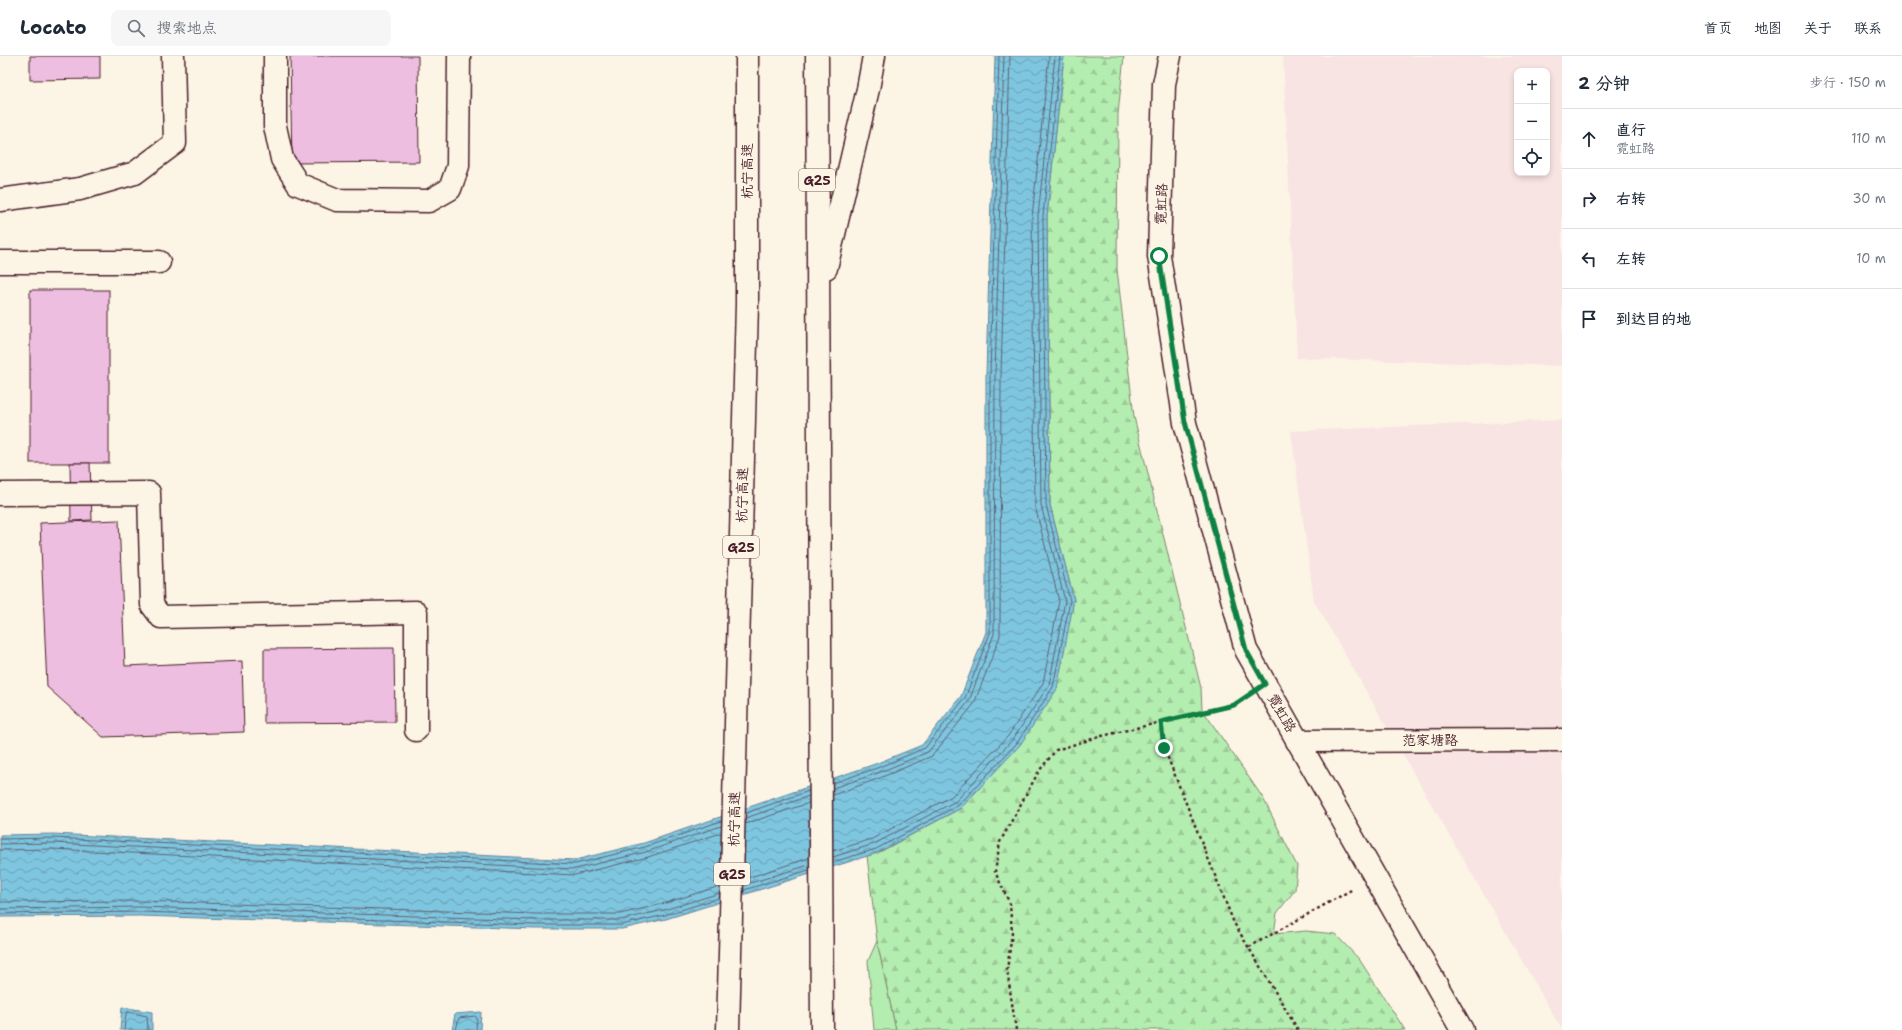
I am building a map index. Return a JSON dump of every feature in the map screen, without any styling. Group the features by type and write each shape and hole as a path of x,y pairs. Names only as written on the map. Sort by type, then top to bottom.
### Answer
{"main road":[{"path":"0,200 80,189 135,173 175,143 173,56"},
{"path":"275,56 275,126 282,159 298,184 337,200 429,201 450,189 458,166 459,56"},
{"name":"杭宁高速","path":"728,1030 747,304 747,56"},
{"name":"G25","path":"817,56 817,304 822,1030"},
{"path":"817,304 868,89 874,56"},
{"name":"霓虹路","path":"1170,56 1164,84 1159,256 1185,422 1246,650 1462,1030"},
{"path":"0,262 159,262"},
{"path":"0,494 149,493 152,605 161,617 416,612 416,730"},
{"name":"范家塘路","path":"1297,741 1562,740"}],"path":[{"path":"1016,1030 1007,970 1012,933 1010,904 995,872 1000,842 1039,771 1056,750 1102,736 1234,705 1265,684"},
{"path":"1161,722 1164,748 1234,923 1298,1030"},
{"path":"1249,947 1375,877"}],"shaded area":[{"path":"1283,56 1562,56 1562,366 1297,358"},
{"path":"1562,420 1562,1030 1314,601 1291,431"}],"green space":[{"path":"1064,56 1124,56 1118,114 1117,269 1134,417 1201,688 1202,709 1263,798 1297,866 1295,890 1277,913 1274,934 1306,931 1335,934 1359,959 1405,1030 896,1030 877,941 867,856 878,853 961,808 1074,600 1050,505 1047,216"},
{"path":"877,941 896,1030 874,1030 868,961"}],"water":[{"path":"995,56 1064,56 1047,216 1050,505 1074,600 1057,689 1020,745 961,808 877,853 666,919 622,929 536,929 140,916 0,917 0,835 53,834 575,860 644,843 875,764 922,745 961,696 986,632 986,375"},
{"path":"122,1007 152,1012 152,1030 120,1030"},
{"path":"481,1012 480,1030 452,1030 455,1014"}],"building":[{"path":"30,56 100,56 100,79 30,80"},
{"path":"290,56 418,56 419,162 292,163"},
{"path":"30,290 109,290 109,463 30,463"},
{"path":"70,463 90,463 92,520 71,521"},
{"path":"119,520 125,666 242,661 244,732 103,737 47,687 40,523"},
{"path":"394,648 395,722 264,723 264,649"}],"route":[{"path":"1159,256 1185,422 1246,650 1265,684 1234,705 1161,722 1164,748"}]}
